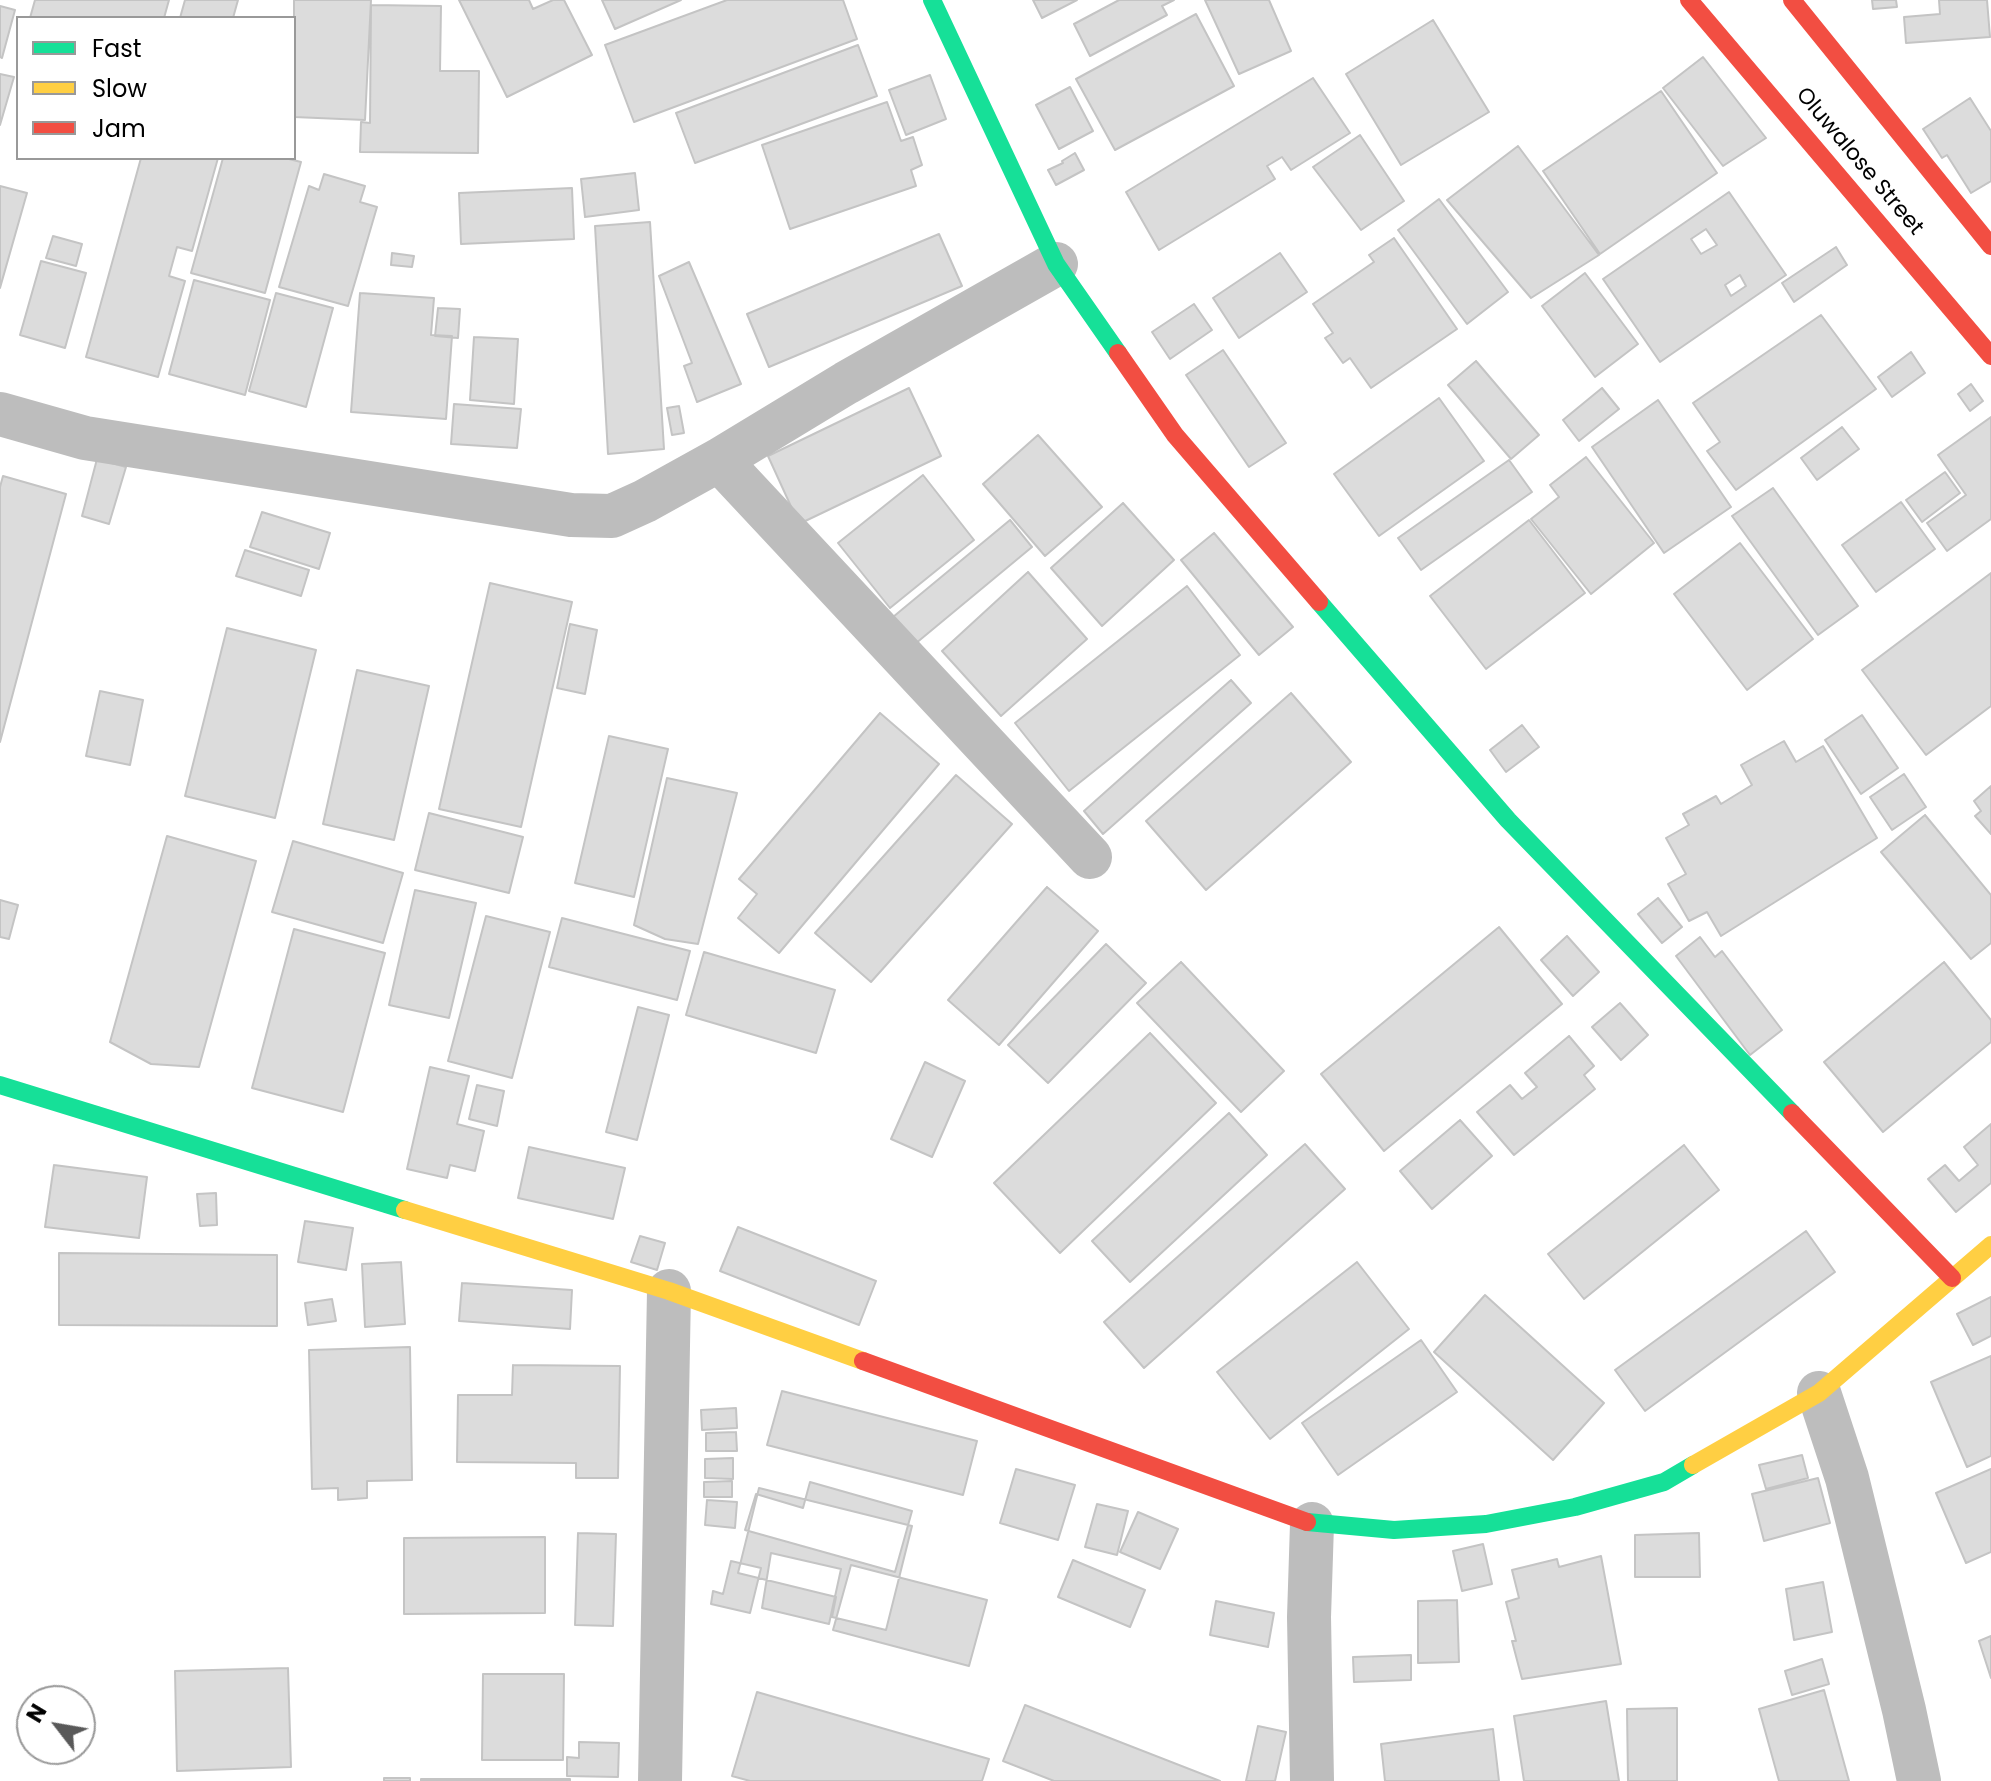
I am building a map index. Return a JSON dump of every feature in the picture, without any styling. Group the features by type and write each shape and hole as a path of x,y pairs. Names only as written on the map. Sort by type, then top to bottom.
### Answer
{"street":[{"path":"932,0 1056,264 1175,435 1508,820 1952,1278"},
{"name":"Oluwalose Street","path":"1689,0 1991,356"},
{"path":"1792,0 1991,246"},
{"path":"0,414 85,438 571,515 612,516 719,460 846,383 1056,264"},
{"path":"719,460 1090,857"},
{"path":"0,1085 669,1291 1312,1524 1394,1530 1486,1524 1575,1507 1664,1482 1819,1393 1991,1245"},
{"path":"660,1781 669,1291"},
{"path":"1819,1393 1847,1478 1919,1781"},
{"path":"1312,1524 1309,1617 1312,1781"}],"building":[{"path":"35,0 169,0 165,16 31,16"},
{"path":"185,0 238,0 234,16 181,16"},
{"path":"294,0 371,0 365,120 296,117"},
{"path":"459,0 529,0 533,9 553,0 564,0 592,55 507,97"},
{"path":"602,0 681,0 615,29"},
{"path":"727,0 843,0 857,39 634,122 605,45"},
{"path":"1033,0 1077,0 1042,18"},
{"path":"1119,0 1174,0 1162,6 1167,15 1090,56 1074,24"},
{"path":"1205,0 1269,0 1291,51 1239,74"},
{"path":"1872,0 1896,0 1897,7 1873,9"},
{"path":"1939,0 1987,0 1990,37 1906,43 1904,17 1940,14"},
{"path":"371,5 441,6 440,71 479,71 478,153 360,152 361,122 370,123"},
{"path":"0,6 15,10 2,58 0,57"},
{"path":"1196,14 1234,86 1115,150 1076,79"},
{"path":"1433,20 1489,112 1401,165 1346,74"},
{"path":"858,45 877,96 695,163 676,113"},
{"path":"1703,57 1766,138 1723,166 1663,88"},
{"path":"0,74 14,77 0,125"},
{"path":"930,75 946,119 906,135 889,90"},
{"path":"1313,78 1350,133 1291,170 1282,157 1267,166 1275,179 1159,250 1126,192"},
{"path":"1070,87 1093,131 1059,149 1036,105"},
{"path":"1661,91 1717,173 1600,254 1543,171"},
{"path":"1970,98 1991,131 1991,181 1971,193 1947,155 1942,158 1923,129"},
{"path":"887,102 901,141 913,137 922,165 911,170 916,186 790,229 762,145"},
{"path":"1360,135 1404,201 1361,230 1313,167"},
{"path":"1518,146 1599,255 1531,298 1447,200"},
{"path":"1075,153 1084,170 1056,185 1048,170"},
{"path":"140,160 217,160 192,251 177,247 169,276 185,281 158,377 86,357"},
{"path":"222,160 301,162 265,293 191,273"},
{"path":"635,173 639,210 585,217 581,179"},
{"path":"324,174 365,186 360,202 377,207 348,306 279,287 309,186 319,190"},
{"path":"0,186 27,193 0,288"},
{"path":"572,188 574,239 461,244 459,193"},
{"path":"1729,192 1786,275 1660,362 1603,279","holes":["1706,229 1717,245 1701,254 1691,239","1740,275 1746,286 1731,296 1725,285"]},
{"path":"1439,199 1508,292 1467,324 1398,230"},
{"path":"650,222 664,449 608,454 595,226"},
{"path":"939,234 962,286 769,367 747,314"},
{"path":"53,236 82,244 76,266 46,258"},
{"path":"1394,238 1457,329 1371,388 1350,358 1343,363 1325,338 1333,333 1313,304 1374,262 1369,255"},
{"path":"1836,247 1847,265 1794,302 1782,283"},
{"path":"392,253 414,256 412,267 391,265"},
{"path":"1280,253 1307,292 1239,338 1213,298"},
{"path":"41,261 86,273 65,348 20,335"},
{"path":"689,262 741,384 697,402 684,366 692,363 659,276"},
{"path":"1585,273 1638,344 1595,377 1542,306"},
{"path":"194,280 270,300 245,395 169,374"},
{"path":"276,293 333,308 306,407 249,391"},
{"path":"360,293 434,298 431,335 452,336 446,419 351,412"},
{"path":"1194,304 1212,330 1170,359 1152,332"},
{"path":"438,308 460,309 458,338 435,336"},
{"path":"1821,315 1876,389 1736,490 1707,451 1720,442 1693,403"},
{"path":"474,337 518,339 514,404 470,400"},
{"path":"1223,350 1286,443 1249,467 1186,375"},
{"path":"1911,352 1925,373 1892,397 1878,377"},
{"path":"1476,361 1539,435 1511,459 1448,385"},
{"path":"1971,384 1983,401 1970,411 1958,394"},
{"path":"909,388 941,456 799,524 768,456"},
{"path":"1602,388 1619,409 1579,441 1563,420"},
{"path":"1439,398 1484,461 1379,536 1334,474"},
{"path":"1658,400 1731,507 1664,553 1592,447"},
{"path":"454,404 521,409 517,448 451,444"},
{"path":"679,406 684,433 672,435 667,408"},
{"path":"1991,417 1991,519 1947,551 1927,523 1966,495 1938,455"},
{"path":"1842,427 1859,449 1817,480 1801,458"},
{"path":"1038,435 1102,507 1045,556 983,484"},
{"path":"1586,457 1654,543 1591,594 1531,519 1559,497 1550,485"},
{"path":"97,459 126,467 109,524 82,516"},
{"path":"1509,460 1532,492 1421,570 1398,538"},
{"path":"1945,472 1960,493 1922,522 1906,500"},
{"path":"923,475 974,540 890,608 838,543"},
{"path":"3,476 66,494 0,742 0,487"},
{"path":"1773,488 1858,606 1818,635 1732,516"},
{"path":"1901,502 1935,549 1876,592 1842,545"},
{"path":"1123,503 1174,560 1102,626 1051,568"},
{"path":"262,512 330,533 319,569 250,547"},
{"path":"1010,520 1032,547 915,644 893,617"},
{"path":"1529,520 1585,593 1486,669 1430,596"},
{"path":"1214,533 1293,627 1259,655 1181,560"},
{"path":"1740,543 1813,639 1747,690 1674,594"},
{"path":"245,550 309,570 301,596 236,576"},
{"path":"1028,572 1087,639 1001,716 942,651"},
{"path":"1991,573 1991,706 1926,755 1862,670"},
{"path":"490,583 572,602 521,827 439,809"},
{"path":"1187,586 1240,655 1069,791 1015,723"},
{"path":"570,624 597,630 585,694 557,688"},
{"path":"227,628 316,650 275,818 185,796"},
{"path":"357,670 429,686 394,840 323,824"},
{"path":"1231,680 1251,703 1103,834 1084,811"},
{"path":"100,691 143,700 130,765 86,756"},
{"path":"1291,693 1351,762 1206,890 1146,821"},
{"path":"880,713 939,764 779,953 738,918 757,894 739,879"},
{"path":"1862,715 1898,768 1861,794 1825,740"},
{"path":"1522,725 1539,747 1506,772 1490,750"},
{"path":"609,736 668,749 634,897 575,883"},
{"path":"1784,741 1796,762 1823,746 1877,838 1721,936 1707,912 1689,921 1668,884 1686,874 1666,838 1689,825 1683,814 1716,796 1721,804 1752,785 1741,765"},
{"path":"1904,774 1926,807 1892,830 1870,797"},
{"path":"956,775 1012,824 871,982 815,933"},
{"path":"667,778 737,793 698,944 665,939 634,925"},
{"path":"1991,786 1991,834 1975,816 1981,811 1974,801"},
{"path":"429,813 523,837 509,893 415,870"},
{"path":"1925,815 1991,895 1991,943 1971,959 1881,852"},
{"path":"167,836 256,861 199,1067 151,1064 110,1042"},
{"path":"293,841 403,873 383,943 272,912"},
{"path":"1047,887 1098,931 999,1045 948,1000"},
{"path":"415,890 476,903 449,1018 389,1005"},
{"path":"1658,898 1682,927 1662,943 1638,914"},
{"path":"0,900 18,905 9,939 0,937"},
{"path":"486,916 550,932 512,1078 448,1061"},
{"path":"562,918 690,951 677,1000 549,967"},
{"path":"1499,927 1562,1004 1384,1151 1321,1074"},
{"path":"294,929 385,953 343,1112 252,1088"},
{"path":"1567,936 1599,972 1573,996 1541,960"},
{"path":"1700,937 1715,957 1722,951 1782,1030 1750,1055 1676,956"},
{"path":"1106,944 1146,983 1048,1083 1008,1045"},
{"path":"704,952 835,990 816,1053 686,1015"},
{"path":"1181,962 1284,1071 1241,1112 1137,1003"},
{"path":"1944,962 1991,1020 1991,1042 1883,1132 1824,1062"},
{"path":"1620,1003 1648,1035 1621,1060 1592,1027"},
{"path":"638,1007 669,1015 637,1140 606,1132"},
{"path":"1150,1033 1216,1103 1060,1253 994,1183"},
{"path":"1569,1036 1594,1066 1584,1075 1595,1089 1514,1155 1477,1112 1510,1085 1522,1099 1537,1087 1525,1073"},
{"path":"925,1062 965,1081 932,1157 891,1139"},
{"path":"430,1067 469,1076 457,1124 484,1131 475,1171 450,1165 447,1178 407,1169"},
{"path":"477,1085 504,1091 497,1126 469,1119"},
{"path":"1229,1113 1267,1155 1130,1282 1092,1241"},
{"path":"1460,1120 1492,1156 1432,1209 1400,1171"},
{"path":"1991,1124 1991,1183 1956,1212 1928,1179 1945,1165 1959,1181 1978,1165 1964,1147"},
{"path":"1305,1144 1345,1189 1144,1368 1104,1322"},
{"path":"1684,1145 1719,1190 1584,1299 1548,1254"},
{"path":"529,1147 625,1168 613,1219 518,1198"},
{"path":"54,1165 147,1177 139,1238 45,1227"},
{"path":"216,1193 217,1225 200,1226 197,1194"},
{"path":"305,1221 353,1228 346,1270 298,1262"},
{"path":"738,1227 876,1281 859,1325 720,1271"},
{"path":"1806,1231 1835,1272 1645,1411 1615,1370"},
{"path":"640,1236 665,1243 657,1270 631,1262"},
{"path":"59,1253 277,1255 277,1326 59,1325"},
{"path":"401,1262 405,1324 365,1327 362,1264"},
{"path":"1357,1262 1409,1329 1270,1439 1217,1372"},
{"path":"462,1283 572,1290 570,1329 459,1321"},
{"path":"1485,1295 1604,1403 1553,1460 1434,1352"},
{"path":"1991,1297 1991,1336 1973,1345 1957,1314"},
{"path":"332,1299 336,1321 308,1325 305,1303"},
{"path":"1421,1340 1457,1392 1338,1475 1302,1423"},
{"path":"410,1347 412,1480 367,1481 367,1498 338,1500 338,1488 312,1489 309,1350"},
{"path":"1991,1356 1991,1456 1967,1467 1931,1382"},
{"path":"513,1365 620,1366 618,1478 576,1478 576,1463 457,1462 458,1395 512,1395"},
{"path":"782,1391 977,1441 963,1495 767,1445"},
{"path":"736,1408 737,1428 702,1430 701,1410"},
{"path":"736,1432 737,1451 706,1451 706,1433"},
{"path":"1802,1455 1808,1478 1766,1489 1759,1465"},
{"path":"733,1458 733,1479 705,1478 705,1459"},
{"path":"1016,1469 1075,1485 1058,1540 1000,1523"},
{"path":"1991,1469 1991,1552 1966,1563 1936,1493"},
{"path":"1818,1478 1830,1523 1764,1541 1752,1494"},
{"path":"732,1481 732,1497 704,1497 704,1482"},
{"path":"810,1482 912,1511 895,1572 745,1530 756,1494 803,1508"},
{"path":"759,1488 912,1526 886,1630 832,1617 836,1597 738,1573"},
{"path":"707,1500 737,1502 735,1528 705,1525"},
{"path":"1097,1504 1128,1511 1117,1555 1085,1547"},
{"path":"1138,1512 1178,1529 1160,1569 1120,1552"},
{"path":"578,1533 616,1534 613,1626 575,1625"},
{"path":"1699,1533 1700,1577 1635,1577 1635,1535"},
{"path":"545,1537 545,1613 404,1614 404,1538"},
{"path":"1483,1544 1492,1584 1462,1591 1453,1551"},
{"path":"771,1553 841,1569 829,1624 762,1608"},
{"path":"1601,1556 1621,1664 1522,1679 1506,1602 1519,1598 1512,1570 1557,1559 1559,1567"},
{"path":"1073,1560 1145,1590 1130,1627 1058,1597"},
{"path":"731,1561 761,1568 750,1613 711,1604 713,1591 723,1594"},
{"path":"851,1565 987,1600 969,1666 833,1630"},
{"path":"1823,1582 1832,1632 1794,1640 1786,1589"},
{"path":"1457,1600 1459,1662 1418,1663 1418,1601"},
{"path":"1216,1601 1274,1613 1268,1647 1210,1635"},
{"path":"1991,1636 1991,1678 1979,1641"},
{"path":"1411,1655 1411,1680 1354,1682 1353,1657"},
{"path":"1822,1659 1829,1684 1792,1695 1785,1671"},
{"path":"288,1668 291,1767 177,1771 175,1671"},
{"path":"483,1674 564,1674 563,1760 482,1760"},
{"path":"1824,1690 1849,1781 1779,1781 1759,1709"},
{"path":"757,1692 989,1759 982,1781 750,1781 732,1776"},
{"path":"1606,1701 1619,1781 1524,1781 1514,1716"},
{"path":"1025,1705 1220,1781 1054,1781 1003,1761"},
{"path":"1677,1708 1677,1781 1628,1781 1627,1709"},
{"path":"1258,1726 1286,1732 1275,1781 1246,1781"},
{"path":"1493,1729 1499,1781 1385,1781 1381,1744"},
{"path":"579,1742 619,1743 618,1777 567,1776 567,1757 579,1758"},
{"path":"384,1778 410,1778 410,1781 384,1781"},
{"path":"570,1779 570,1781 421,1781"}],"traffic: fast":[{"path":"932,0 1056,264 1118,353"},
{"path":"1319,602 1508,820 1792,1113"},
{"path":"0,1085 405,1210"},
{"path":"1307,1522 1394,1530 1486,1524 1575,1507 1664,1482 1693,1465"}],"traffic: slow":[{"path":"405,1210 669,1291 863,1361"},
{"path":"1693,1465 1819,1393 1991,1245"}],"traffic: jam":[{"path":"1689,0 1991,356"},
{"path":"1792,0 1991,246"},
{"path":"1118,353 1175,435 1319,602"},
{"path":"1792,1113 1952,1278"},
{"path":"863,1361 1307,1522"}]}
